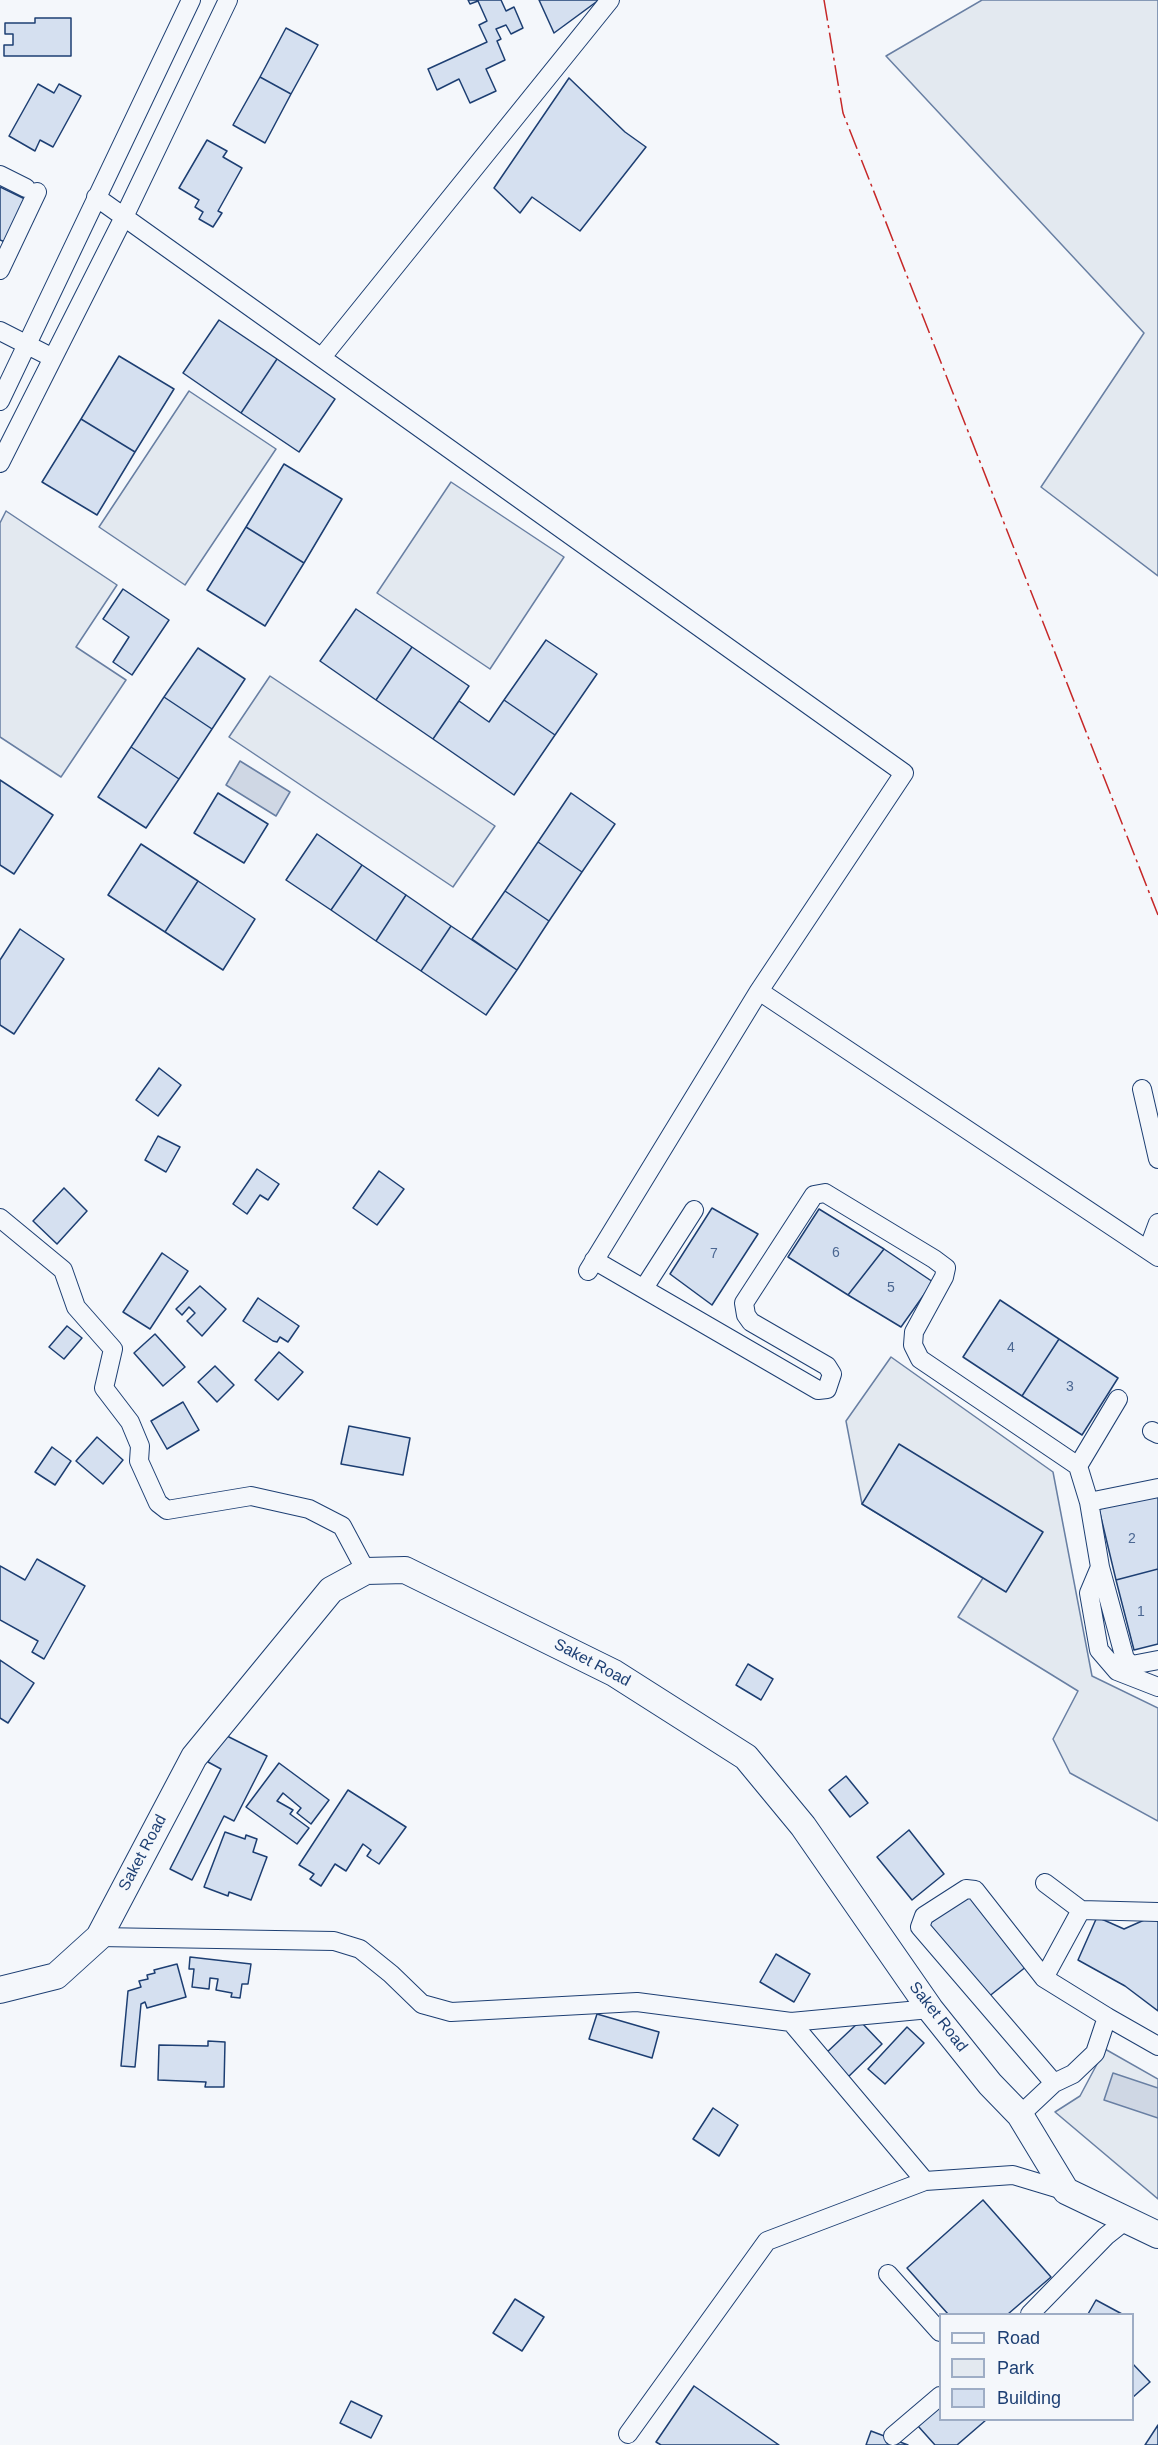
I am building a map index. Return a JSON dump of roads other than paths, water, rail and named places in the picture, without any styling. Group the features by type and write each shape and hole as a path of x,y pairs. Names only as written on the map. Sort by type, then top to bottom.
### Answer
{"main road":[{"name":"Saket Road","path":"0,1990 56,1976 99,1937 194,1757 331,1590 366,1571 405,1570 614,1672 746,1757 803,1826 930,2009 990,2084 1020,2115 1066,2191"},
{"path":"1066,2191 1158,2235"}],"street":[{"path":"0,401 191,0"},
{"path":"0,463 124,217 228,0"},
{"path":"322,357 610,0"},
{"path":"0,175 32,190 0,270"},
{"path":"96,197 904,773 759,991 591,1266 644,1288 818,1390 827,1389 832,1374 827,1366 752,1322 746,1315 744,1302 814,1195 825,1193 946,1268 944,1277 914,1332 913,1345 920,1359 1078,1466 1089,1502 1100,1567 1125,1659 1132,1665 1158,1660"},
{"path":"0,331 53,358"},
{"path":"759,991 1153,1254 1158,1223"},
{"path":"1142,1089 1158,1159"},
{"path":"644,1288 694,1210"},
{"path":"0,1218 63,1270 76,1307 113,1349 104,1388 130,1422 140,1446 139,1461 158,1503 167,1510 251,1496 309,1509 342,1526 366,1571"},
{"path":"1078,1466 1118,1399"},
{"path":"1089,1502 1158,1488"},
{"path":"1100,1567 1089,1593 1099,1650 1117,1671 1158,1687"},
{"path":"1045,1883 1082,1910 1158,1912"},
{"path":"1054,2083 920,1927 924,1916 966,1889 975,1890 1044,1978 1158,2046"},
{"path":"1044,1978 1082,1910"},
{"path":"99,1937 334,1941 360,1949 391,1974 422,2004 451,2012 637,2002 791,2022 930,2009"},
{"path":"1020,2115 1054,2083 1073,2074 1095,2053 1107,2017"},
{"path":"791,2022 925,2181"},
{"path":"628,2434 768,2241 925,2181 1013,2175 1066,2191"},
{"path":"1031,2313 1106,2236 1125,2220"},
{"path":"888,2274 939,2331"},
{"path":"893,2436 939,2397"}]}
